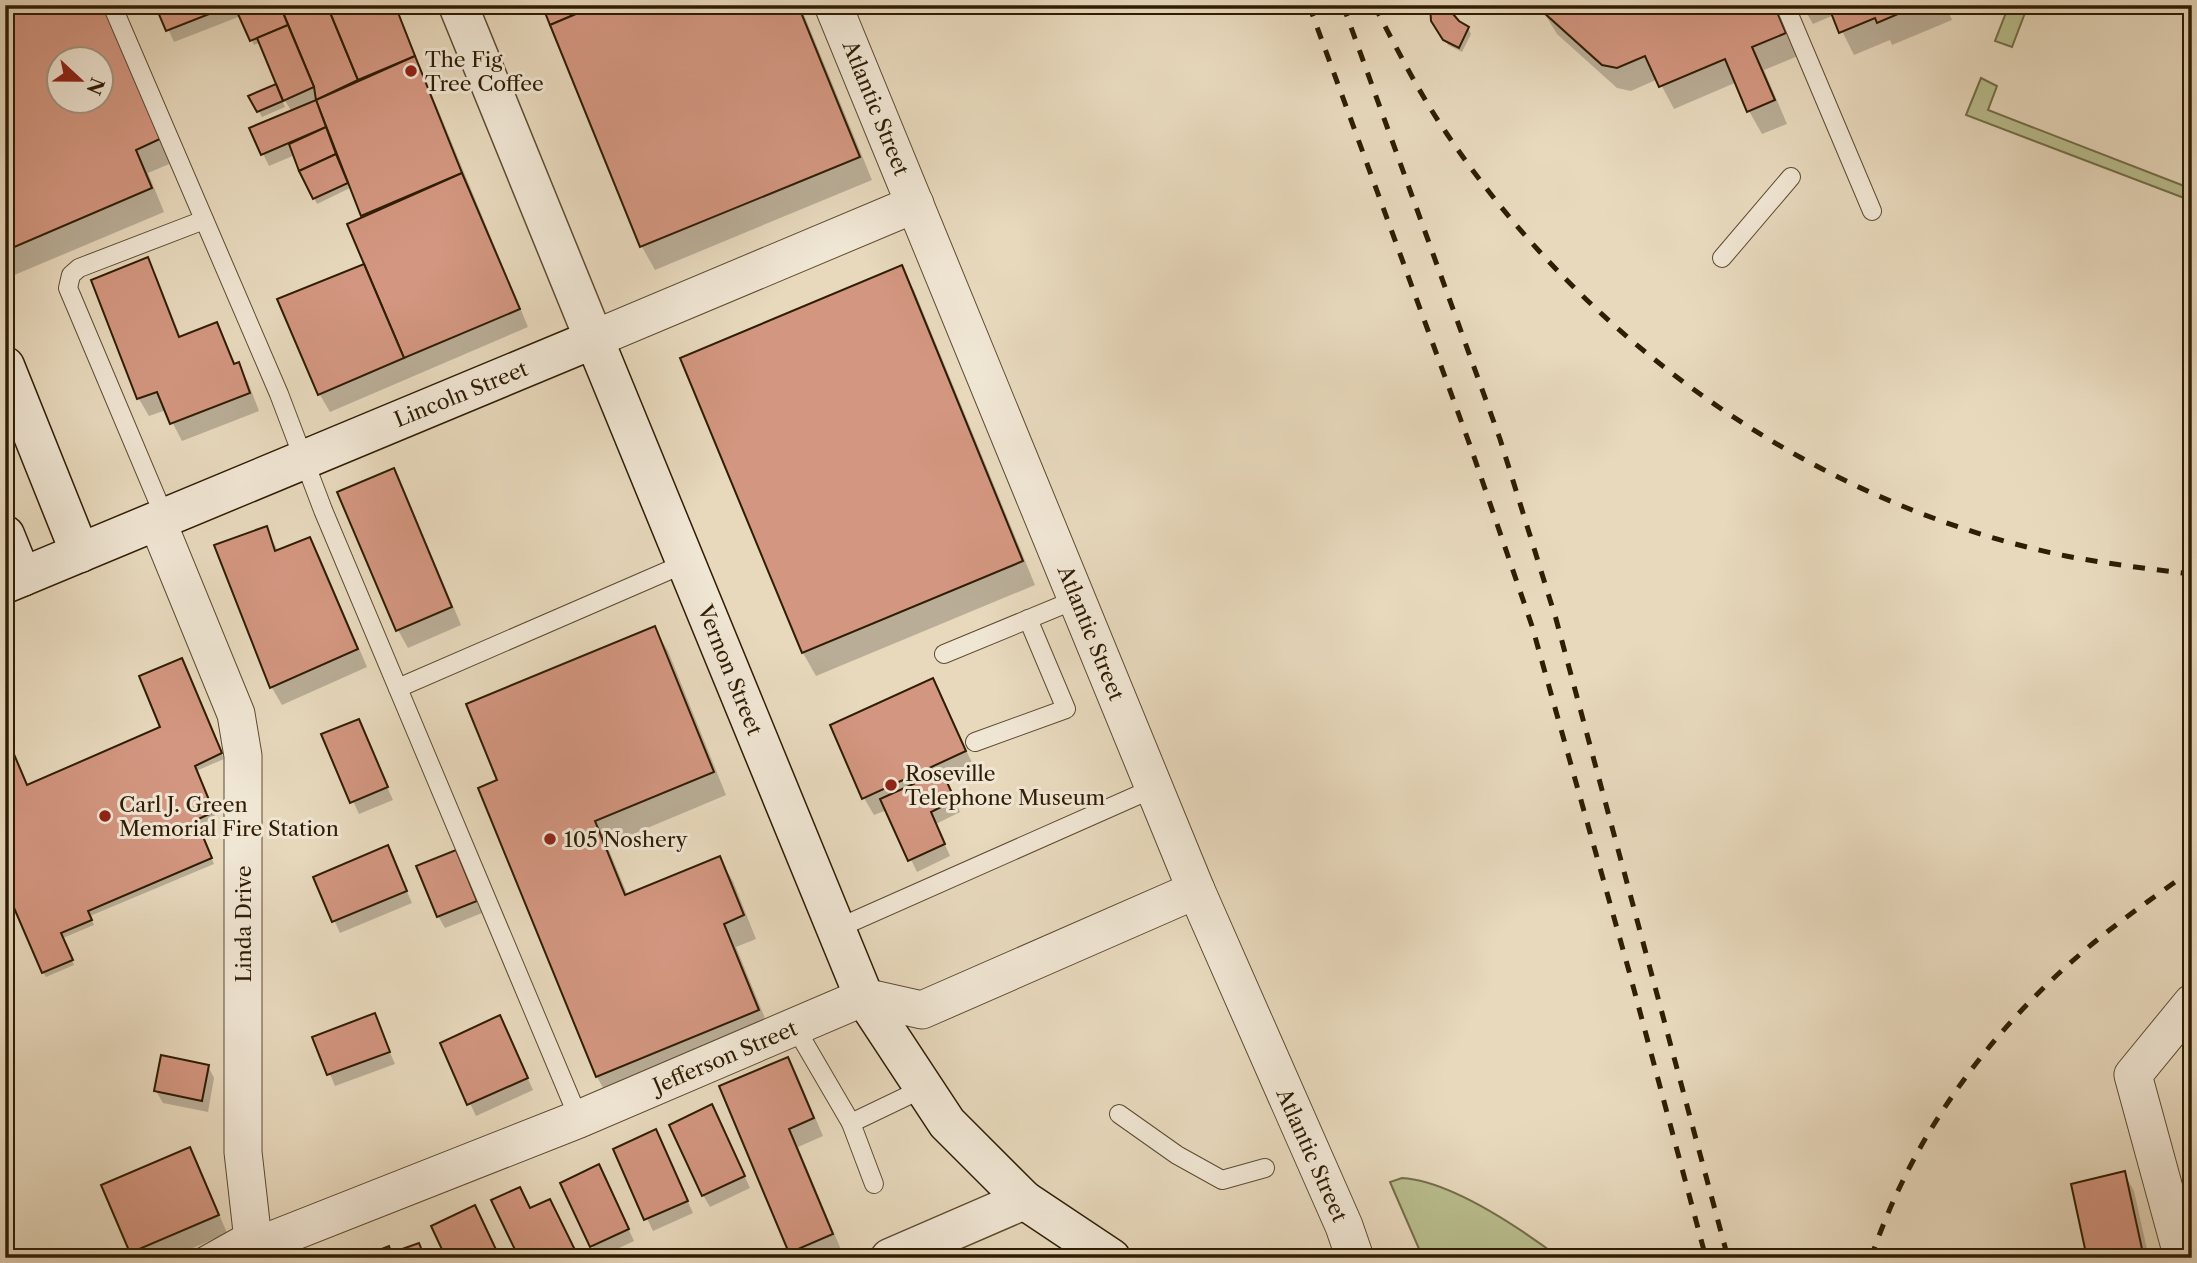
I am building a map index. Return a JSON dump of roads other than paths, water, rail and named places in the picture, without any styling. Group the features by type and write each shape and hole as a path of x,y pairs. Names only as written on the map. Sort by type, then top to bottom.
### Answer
{"main road":[{"name":"Vernon Street","path":"458,5 864,997 947,1123 1024,1200 1111,1258"},
{"name":"Lincoln Street","path":"13,580 594,339"},
{"path":"5,366 80,553"},
{"path":"5,535 13,580"},
{"path":"890,1258 1024,1200"}],"street":[{"name":"Atlantic Street","path":"833,5 1196,890 1344,1226 1355,1258"},
{"name":"Lincoln Street","path":"594,339 915,204"},
{"name":"Linda Drive","path":"161,519 236,715 243,756 243,1152 252,1245"},
{"path":"864,997 922,1010 1196,890"},
{"name":"Jefferson Street","path":"252,1245 579,1119 864,997"},
{"path":"2183,1258 2133,1075 2192,1003"}],"lane":[{"path":"113,5 279,394 398,688 579,1119"},
{"path":"1785,5 1872,211"},
{"path":"1722,258 1791,177"},
{"path":"161,519 68,288 71,275 79,268 204,220"},
{"path":"398,688 686,562"},
{"path":"944,654 1077,599"},
{"path":"975,742 1066,709 1028,619"},
{"path":"836,929 1154,788"},
{"path":"795,1027 851,1123 874,1184"},
{"path":"851,1123 924,1088"},
{"path":"1119,1114 1177,1155 1222,1180 1265,1168"},
{"path":"200,1258 252,1245"}],"railway":[{"path":"1309,5 1471,448 1532,626 1706,1258"},
{"path":"1343,5 1500,439 1556,619 1728,1258"},
{"path":"1374,5 1447,134 1504,211 1569,282 1639,347 1716,405 1797,456 1883,498 1973,532 2066,556 2192,574"},
{"path":"1871,1258 1907,1173 1929,1133 1981,1057 2011,1022 2077,957 2192,870"}],"place":[{"name":"The Fig Tree Coffee","path":"411,71"},
{"name":"Roseville Telephone Museum","path":"891,785"},
{"name":"Carl J. Green Memorial Fire Station","path":"105,816"},
{"name":"105 Noshery","path":"550,839"}]}
